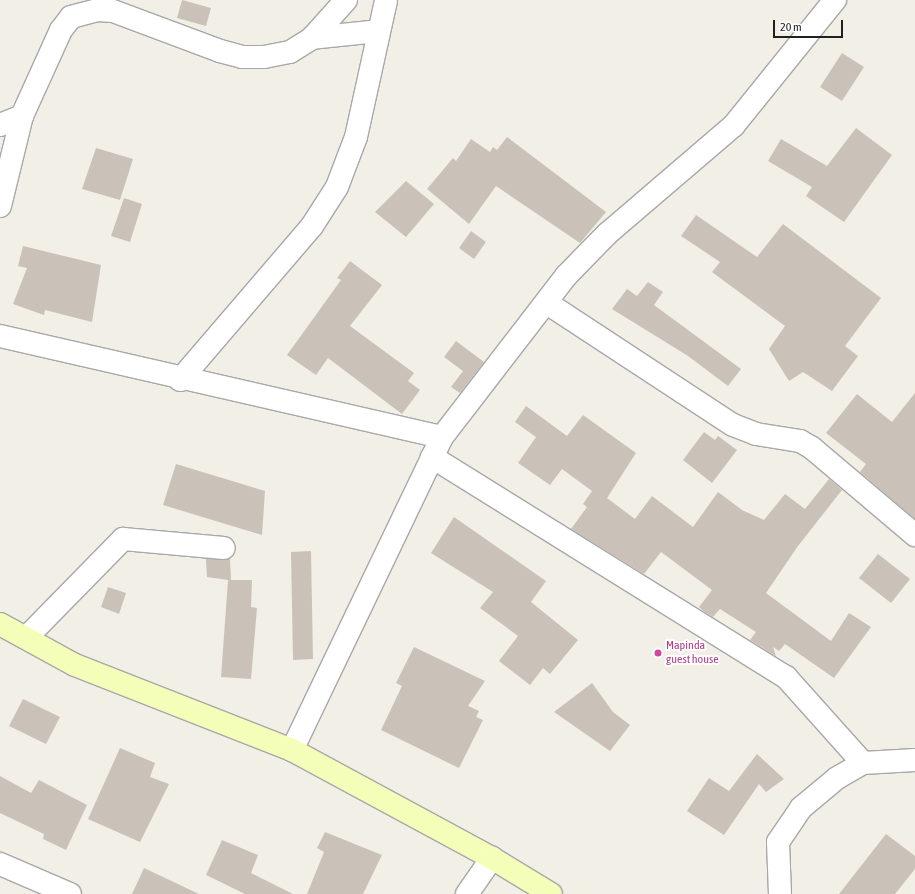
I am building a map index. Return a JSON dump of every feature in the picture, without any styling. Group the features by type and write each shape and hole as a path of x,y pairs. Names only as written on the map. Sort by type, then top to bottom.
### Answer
{"street":[{"path":"86,0 242,57 290,52 312,38 346,0"},
{"path":"180,380 312,226 337,186 356,137 386,0"},
{"path":"292,750 442,437 547,303 607,234 734,125 835,0"},
{"path":"0,206 22,116 61,30 72,17 89,11 113,10"},
{"path":"312,38 379,31"},
{"path":"0,125 22,116"},
{"path":"547,303 733,425 806,444 915,535"},
{"path":"0,336 180,380 442,437"},
{"path":"432,457 786,677 863,763"},
{"path":"26,638 123,539 224,548"},
{"path":"0,624 74,664 292,750 492,858 551,894"},
{"path":"780,894 778,842 806,803 837,778 863,763 915,760"},
{"path":"467,894 492,858"},
{"path":"0,864 70,894"}],"building":[{"path":"182,0 211,8 206,26 177,18"},
{"path":"842,53 864,67 842,101 820,87"},
{"path":"856,128 892,155 844,222 806,196 812,187 768,161 781,139 827,166"},
{"path":"507,137 606,212 580,243 496,186 469,224 427,189 453,158 456,161 471,139 490,152 493,147 497,150"},
{"path":"96,148 133,159 120,200 82,189"},
{"path":"406,181 434,204 406,237 375,212"},
{"path":"124,198 142,204 130,242 111,236"},
{"path":"696,215 757,257 783,224 881,298 845,346 858,356 832,391 803,372 789,381 769,349 785,326 712,272 720,262 681,236"},
{"path":"471,231 486,242 474,259 459,248"},
{"path":"23,246 101,265 92,322 45,310 44,315 13,304 27,268 18,266"},
{"path":"350,261 382,285 350,326 414,373 408,381 420,390 402,414 328,358 316,375 287,355 341,280 337,278"},
{"path":"648,282 663,292 654,305 741,369 728,386 688,356 612,309 627,289 637,296"},
{"path":"456,341 484,362 460,393 451,387 463,371 444,357"},
{"path":"915,393 915,519 860,472 866,464 826,433 857,394 892,422"},
{"path":"526,406 567,436 583,415 636,453 607,498 635,519 652,496 693,527 718,492 742,510 764,520 785,494 805,509 829,479 842,490 798,546 766,593 831,641 849,613 871,627 834,678 785,644 779,651 773,647 776,656 750,640 756,632 720,609 713,617 705,612 699,607 712,590 661,552 644,574 571,529 587,507 583,504 592,491 562,469 550,485 518,463 536,437 515,422"},
{"path":"704,432 715,440 718,436 737,450 712,483 683,460"},
{"path":"176,464 265,491 262,535 163,505"},
{"path":"454,517 546,581 531,602 578,640 550,674 543,668 530,685 499,661 518,636 480,608 493,592 431,553"},
{"path":"311,551 313,659 293,660 291,552"},
{"path":"878,554 910,579 891,603 859,578"},
{"path":"230,558 231,580 252,580 251,607 257,608 251,679 221,677 228,580 207,577 206,559"},
{"path":"108,587 126,593 119,614 101,607"},
{"path":"414,647 485,681 468,706 479,711 476,717 483,720 459,768 381,730 402,686 396,683"},
{"path":"592,683 613,712 630,725 610,751 554,712"},
{"path":"23,699 60,717 46,744 9,726"},
{"path":"120,748 155,763 150,777 169,784 140,842 88,819"},
{"path":"757,754 784,779 766,792 759,784 724,835 687,811 709,778 729,791"},
{"path":"0,776 31,793 39,780 87,805 66,850 43,839 44,834 0,813"},
{"path":"325,832 382,855 363,894 307,894 324,852 317,848"},
{"path":"886,834 915,856 915,869 895,894 839,894"},
{"path":"222,840 258,855 251,873 293,894 245,894 206,875"},
{"path":"144,868 199,894 132,894"}],"place":[{"name":"Mapinda guest house","path":"658,653"}]}
